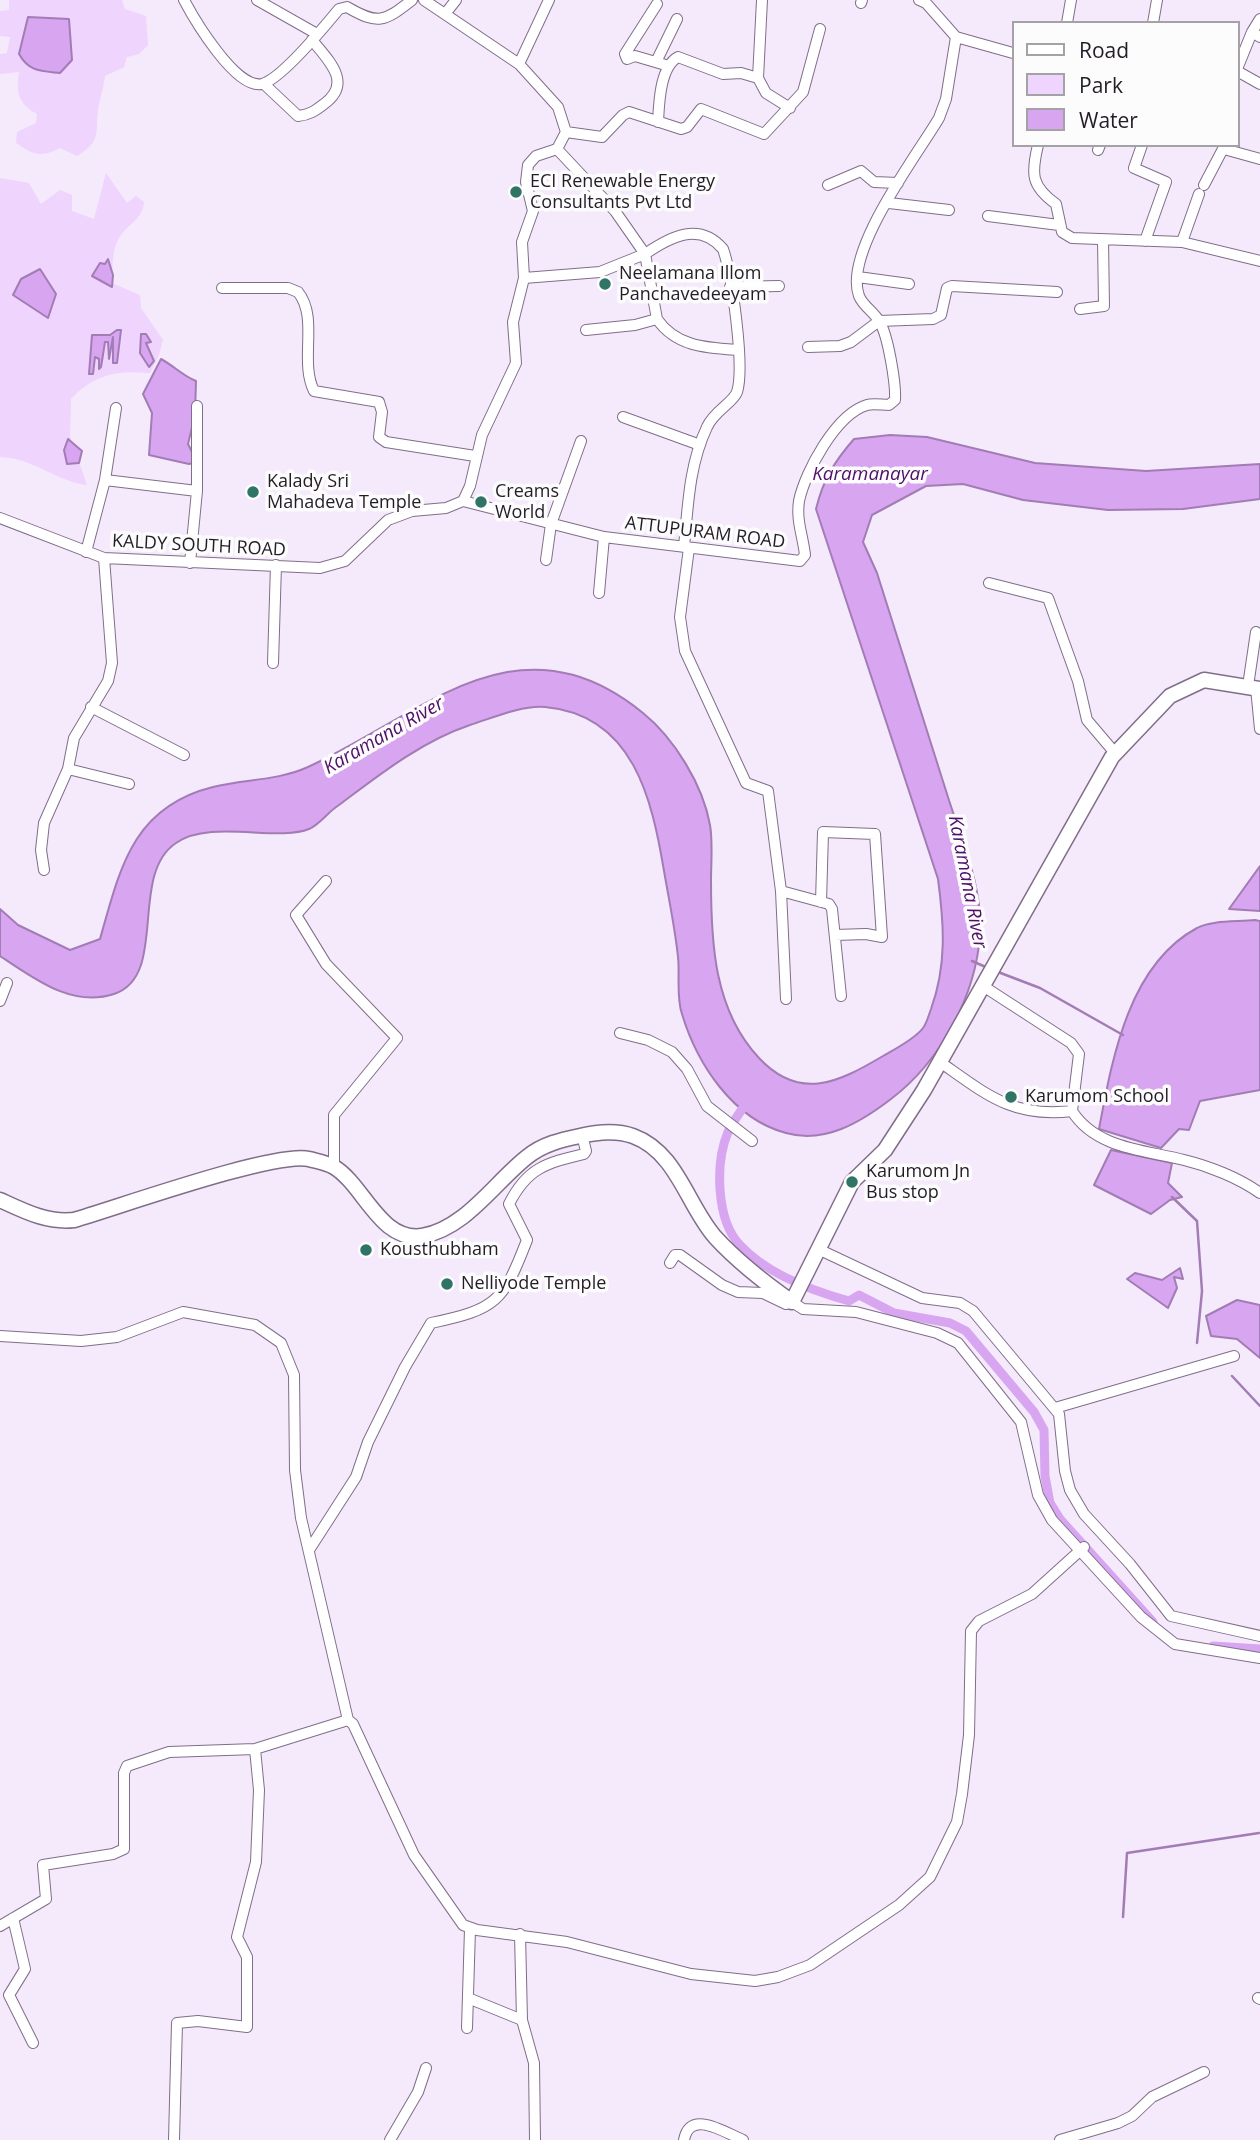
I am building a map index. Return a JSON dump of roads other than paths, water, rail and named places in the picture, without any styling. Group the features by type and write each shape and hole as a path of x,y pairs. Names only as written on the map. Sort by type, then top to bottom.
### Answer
{"main road":[{"path":"0,1200 39,1217 60,1222 265,1163 305,1158 334,1167 386,1224 405,1235 422,1236 443,1228 471,1209 528,1156 550,1143 609,1132 633,1136 669,1163 714,1235 768,1285 792,1302 852,1182 885,1150 940,1062 1115,753 1170,696 1204,680 1255,688"}],"street":[{"path":"184,0 197,24 237,73 248,81 264,84 298,116 313,112 334,96 340,80 336,71 315,37 257,0"},
{"path":"264,84 315,37 339,9 347,6 366,18 376,20 388,17 412,0"},
{"path":"424,0 519,64 558,107 566,132 557,149 531,159 525,174 533,211 522,242 524,278 513,322 516,363 475,456 470,486 463,501"},
{"path":"445,14 456,0"},
{"path":"519,64 549,0"},
{"path":"762,0 758,78 766,93 790,108"},
{"path":"919,0 926,3 956,37 1012,53"},
{"path":"1067,21 1071,0"},
{"path":"1153,21 1157,0"},
{"path":"657,4 625,54 627,59 635,56 669,66"},
{"path":"656,62 677,19"},
{"path":"1239,66 1256,34 1260,19"},
{"path":"566,132 602,137 629,112 673,128 687,127 701,109 764,134 790,108 806,85 820,29"},
{"name":"ATTUPURAM ROAD","path":"463,501 604,537 800,561 805,555 798,527 799,502 807,475 823,445 854,411 868,405 888,405 895,400 884,330 861,300 857,289 858,276 866,237 939,118 946,99 956,37"},
{"path":"658,122 660,95 669,66 678,57 723,74 741,73 758,78"},
{"path":"1239,71 1260,84"},
{"path":"1038,147 1033,171 1035,180 1040,192 1056,204 1062,232 1072,238 1182,242 1260,261"},
{"path":"1141,147 1134,168 1166,182 1145,241"},
{"path":"1182,242 1201,190 1224,147 1260,159"},
{"path":"557,149 615,211 645,254 657,319 671,335 686,343 738,350"},
{"path":"828,185 861,171 874,182 898,183"},
{"path":"889,203 949,210"},
{"path":"988,216 1059,225"},
{"path":"524,278 600,272 645,254 674,235 703,234 715,240 723,249 738,350 737,393 715,413 700,445 690,484 680,617 685,651 746,783 768,791 781,891 786,999"},
{"path":"1080,309 1104,306 1103,240"},
{"path":"858,276 909,284"},
{"path":"730,287 779,286"},
{"path":"808,347 840,346 851,342 879,321 933,319 941,315 947,288 952,286 1057,292"},
{"path":"222,288 288,288 298,292 306,312 307,368 314,391 380,401 382,412 379,437 386,442 475,456"},
{"path":"586,330 657,319"},
{"path":"190,563 197,491 197,406"},
{"path":"86,552 105,480 116,408"},
{"path":"623,417 700,445"},
{"path":"546,560 551,524 581,441"},
{"path":"105,480 197,491"},
{"name":"KALDY SOUTH ROAD","path":"0,518 104,558 320,568 345,561 388,520 412,511 446,508 463,501"},
{"path":"599,593 604,537"},
{"path":"44,870 41,850 44,823 68,769 74,738 108,681 112,663 104,558"},
{"path":"273,663 276,565"},
{"path":"989,583 1048,598 1078,681 1087,720 1115,753"},
{"path":"1256,632 1255,688 1260,729"},
{"path":"91,707 184,755"},
{"path":"68,769 129,784"},
{"path":"821,902 823,832 875,834 886,938 866,934 835,934"},
{"path":"326,881 296,915 326,964 397,1038 334,1115 334,1167"},
{"path":"781,891 821,902 832,909 841,996"},
{"path":"0,1001 7,983"},
{"path":"984,986 1071,1043 1079,1054 1072,1111"},
{"path":"620,1033 648,1040 672,1052 687,1069 700,1097 752,1141"},
{"path":"940,1062 1010,1108 1042,1115 1072,1111"},
{"path":"1072,1111 1092,1132 1120,1146 1187,1161 1260,1193"},
{"path":"309,1550 356,1477 368,1442 392,1392 431,1323 476,1313 496,1303 512,1276 527,1240 509,1204 517,1187 532,1171 584,1154 586,1151 582,1135"},
{"path":"818,1249 922,1298 960,1303 973,1311 1055,1408 1063,1428 1065,1471 1070,1490 1084,1514 1130,1564 1171,1616 1260,1636"},
{"path":"670,1263 675,1255 680,1255 722,1285 738,1292 763,1293 786,1304 792,1302 803,1309 856,1312 937,1333 958,1343 1021,1422 1038,1495 1052,1520 1082,1549 1142,1617 1169,1641 1260,1658"},
{"path":"0,1336 81,1341 117,1337 183,1312 237,1319 269,1332 281,1343 294,1375 295,1470 309,1550 348,1720 353,1724 376,1769 414,1855 455,1914 470,1928 568,1942 691,1974 755,1981 778,1977 810,1965 899,1905 930,1877 957,1822 969,1735 971,1631 979,1621 1032,1594 1082,1549"},
{"path":"1055,1408 1234,1356"},
{"path":"0,1926 46,1899 44,1865 113,1854 124,1849 124,1773 127,1766 169,1752 255,1749 348,1720"},
{"path":"174,2140 177,2023 198,2021 247,2027 247,1957 237,1937 256,1862 259,1790 255,1749"},
{"path":"13,1918 25,1969 9,1995 33,2043"},
{"path":"467,2028 470,1928"},
{"path":"520,1934 522,2020 534,2063 535,2140"},
{"path":"468,1998 522,2020"},
{"path":"390,2140 418,2092 426,2068"},
{"path":"1060,2140 1118,2123 1132,2116 1152,2097 1204,2072"},
{"path":"684,2140 688,2127 693,2124 705,2124 743,2140"}],"water":[{"path":"28,17 69,19 72,60 60,73 31,67 19,54"},
{"path":"108,259 113,275 112,287 92,276 100,263 105,264"},
{"path":"40,269 56,294 48,318 13,295 21,279"},
{"path":"121,330 117,363 113,363 113,337 109,359 108,342 105,342 101,367 99,369 99,359 95,357 93,374 89,374 92,335 110,335"},
{"path":"141,334 146,334 151,342 146,343 154,361 149,367 140,353"},
{"path":"161,359 196,381 195,415 188,444 197,462 189,464 149,455 152,413 143,394"},
{"name":"Karamanayar","path":"890,435 927,437 1035,463 1146,471 1260,464 1260,499 1183,509 1108,510 1023,500 963,484 926,486 872,515 863,542 877,573 970,863 978,898 980,934 977,957 963,1004 940,1047 909,1084 867,1116 842,1129 815,1136 800,1136 767,1126 750,1116 720,1087 697,1052 680,1007 677,946 672,914 659,844 645,790 619,744 599,726 575,713 545,707 507,713 435,740 385,771 309,829 280,833 225,831 190,836 176,843 162,858 154,878 140,967 130,984 114,994 83,997 68,994 40,981 0,956 0,909 18,925 70,950 100,939 123,865 134,844 147,825 164,809 186,796 225,784 296,772 432,700 472,682 512,671 554,671 597,684 643,713 666,735 686,763 701,794 711,832 712,928 718,975 733,1019 759,1058 774,1072 789,1080 805,1084 820,1083 851,1073 899,1047 924,1026 940,976 943,944 938,879 816,509 830,472 854,439"},
{"path":"68,439 82,451 79,463 67,464 64,450"},
{"path":"1260,866 1260,911 1229,909"},
{"path":"1260,921 1260,1090 1200,1101 1189,1130 1179,1129 1161,1148 1099,1129 1110,1074 1127,1016 1154,965 1174,944 1203,925"},
{"path":"1111,1150 1172,1163 1168,1183 1182,1197 1170,1200 1151,1214 1094,1185"},
{"path":"1180,1268 1183,1279 1174,1277 1177,1288 1168,1308 1127,1279 1135,1273 1162,1280"},
{"path":"1237,1300 1260,1305 1260,1358 1237,1339 1211,1336 1206,1316"}],"waterway":[{"path":"972,961 988,968"},
{"path":"998,972 1040,988 1123,1035"},
{"path":"748,1100 728,1132 720,1175 726,1221 740,1245 776,1272 820,1292 849,1301 859,1295 894,1313 950,1323 966,1331 1034,1412 1044,1430 1045,1476 1050,1503 1060,1519 1153,1622"},
{"path":"1172,1197 1197,1221 1202,1291 1197,1343"},
{"path":"1232,1376 1260,1406"},
{"path":"1213,1646 1260,1649"},
{"path":"1123,1917 1127,1853 1259,1833"}],"place":[{"name":"ECI Renewable Energy Consultants Pvt Ltd","path":"516,192"},
{"name":"Neelamana Illom Panchavedeeyam","path":"605,284"},
{"name":"Kalady Sri Mahadeva Temple","path":"253,492"},
{"name":"Creams World","path":"481,502"},
{"name":"Karumom School","path":"1011,1097"},
{"name":"Karumom Jn Bus stop","path":"852,1182"},
{"name":"Kousthubham","path":"366,1250"},
{"name":"Nelliyode Temple","path":"447,1284"}],"water label":[{"name":"Karamana River","path":"384,736"},
{"name":"Karamana River","path":"967,882"}]}
